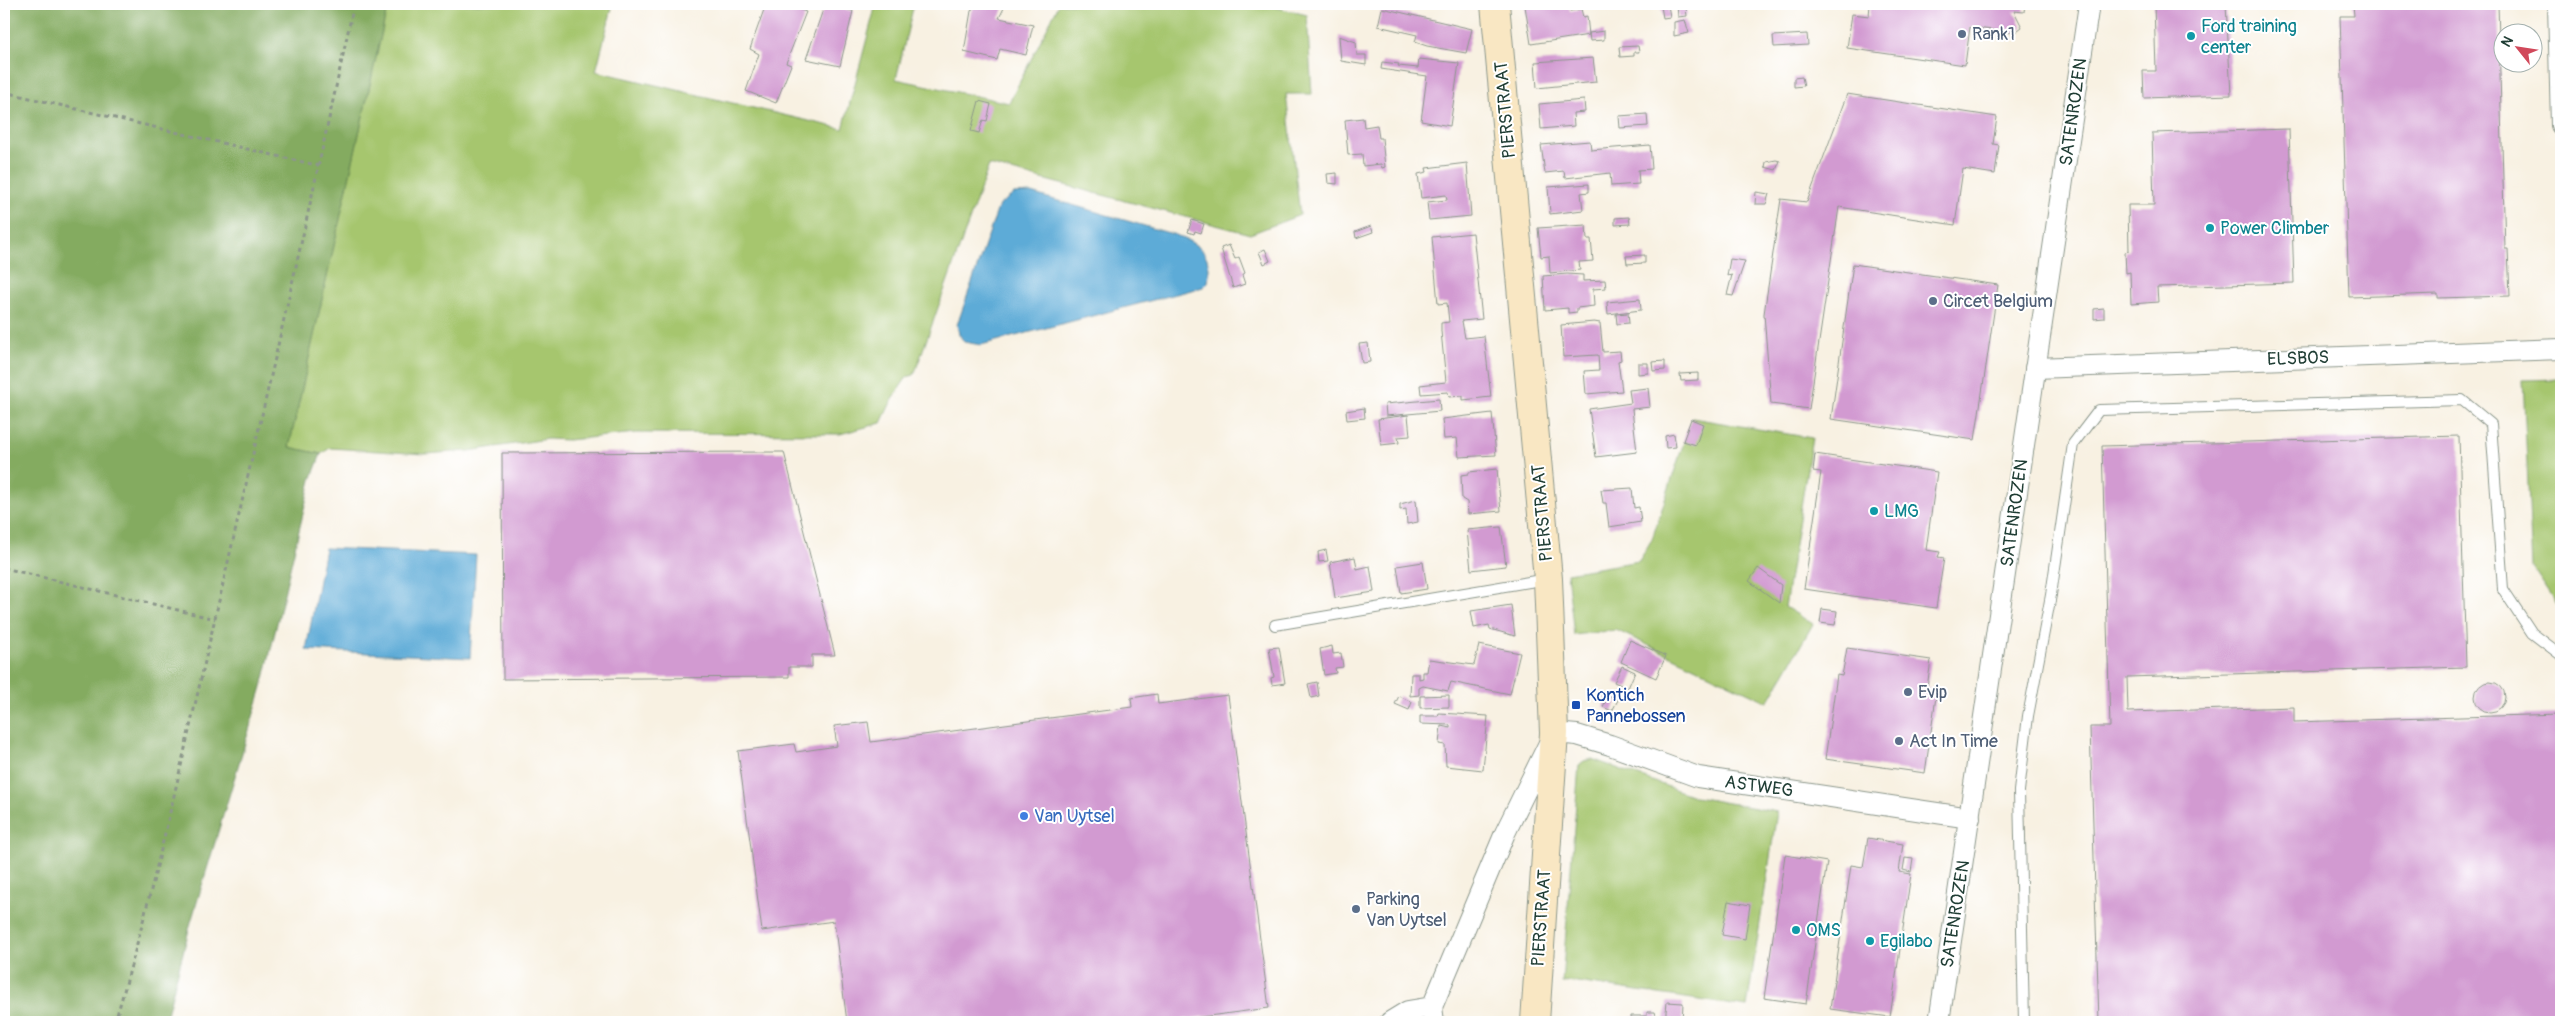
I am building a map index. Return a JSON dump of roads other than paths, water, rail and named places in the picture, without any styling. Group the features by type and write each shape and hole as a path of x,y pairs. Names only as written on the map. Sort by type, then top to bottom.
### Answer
{"street":[{"name":"PIERSTRAAT","path":"1492,4 1548,579 1554,733 1535,1022"},
{"name":"SATENROZEN","path":"1939,1022 2089,4"},
{"path":"2558,4 2561,126"},
{"name":"ELSBOS","path":"2035,368 2561,349"},
{"path":"1390,1022 1408,1011 1433,1015 1505,833 1554,733"},
{"name":"ASTWEG","path":"1554,733 1577,735 1610,745 1698,777 1970,818"}],"lane":[{"path":"2024,1022 2019,791 2021,773 2073,444 2099,410 2462,400 2490,424 2503,589 2532,633 2561,655"},
{"path":"1275,625 1548,579"}],"water":[{"path":"1031,193 1176,235 1191,242 1198,246 1206,257 1209,272 1208,282 1203,287 981,345 964,342 959,334 957,325 999,205 1014,194"},
{"path":"325,548 476,555 470,658 306,650"}],"place":[{"name":"Rank1","path":"1962,34"},
{"name":"Ford training center","path":"2191,36"},
{"name":"Power Climber","path":"2210,228"},
{"name":"Circet Belgium","path":"1933,301"},
{"name":"LMG","path":"1874,511"},
{"name":"Evip","path":"1908,692"},
{"name":"Kontich Pannebossen","path":"1576,705"},
{"name":"Act In Time","path":"1899,741"},
{"name":"Van Uytsel","path":"1024,816"},
{"name":"Parking Van Uytsel","path":"1356,909"},
{"name":"OMS","path":"1796,930"},
{"name":"Egilabo","path":"1870,941"}]}
